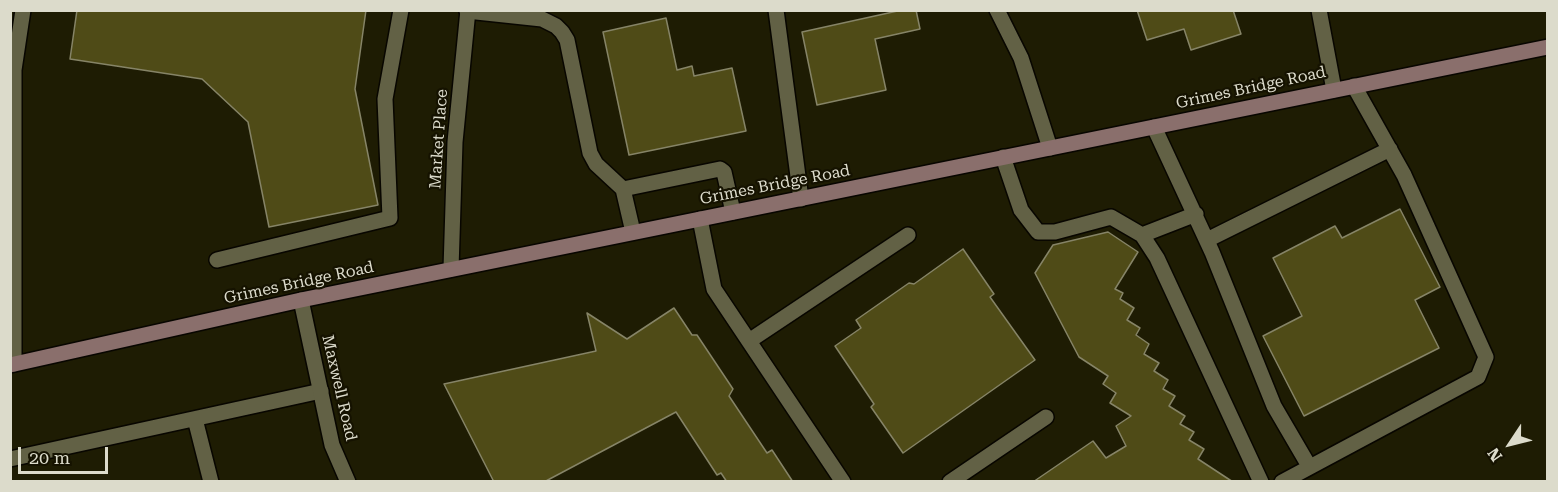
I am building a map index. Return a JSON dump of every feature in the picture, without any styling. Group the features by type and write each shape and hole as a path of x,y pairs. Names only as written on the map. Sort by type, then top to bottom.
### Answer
{"street":[{"path":"12,365 14,70 22,10"},
{"path":"217,260 390,218 385,99 401,10"},
{"path":"776,10 801,199"},
{"path":"997,10 1022,58 1050,148"},
{"path":"1319,10 1334,90"},
{"path":"468,11 542,19 562,32 567,40 590,153 596,164 624,189 633,232"},
{"name":"Market Place","path":"451,269 455,142 468,11"},
{"name":"Grimes Bridge Road","path":"12,365 301,300 1548,47"},
{"path":"1282,482 1479,377 1486,357 1404,176 1354,86"},
{"path":"1154,126 1196,214 1274,406 1309,466"},
{"path":"1207,240 1390,149"},
{"path":"1003,157 1021,210 1038,231 1055,232 1111,217 1142,236 1157,258 1261,482"},
{"path":"624,189 720,169 724,172 733,212"},
{"path":"1142,236 1196,214"},
{"path":"700,219 714,289 843,482"},
{"path":"749,341 908,235"},
{"name":"Maxwell Road","path":"301,300 333,445 348,482"},
{"path":"10,459 321,391"},
{"path":"950,482 1046,417"},
{"path":"195,419 211,482"}],"building":[{"path":"77,10 366,10 355,89 378,205 269,227 248,122 202,79 70,59"},
{"path":"902,10 916,10 920,29 875,39 886,90 817,105 802,32"},
{"path":"1137,10 1233,10 1241,34 1191,50 1184,29 1147,40"},
{"path":"666,18 677,70 692,66 694,76 732,68 746,131 629,155 603,32"},
{"path":"1400,209 1440,287 1415,300 1439,348 1304,416 1263,336 1302,316 1273,258 1335,226 1342,238"},
{"path":"1108,232 1138,252 1115,289 1123,293 1120,299 1134,308 1127,320 1140,328 1136,335 1149,344 1144,354 1159,363 1154,371 1168,380 1163,389 1175,396 1169,406 1185,416 1180,424 1194,432 1189,440 1204,449 1198,459 1233,482 1033,482 1093,441 1106,458 1126,446 1116,426 1131,416 1110,403 1116,393 1103,384 1108,376 1079,357 1035,273 1053,245"},
{"path":"963,249 994,294 990,297 1035,360 903,453 871,407 874,404 835,346 861,328 856,320 909,283 914,284"},
{"path":"674,308 692,335 697,335 733,389 729,396 767,453 772,450 793,482 727,482 721,473 717,475 676,412 544,482 494,482 444,384 596,351 587,313 627,339"}]}
